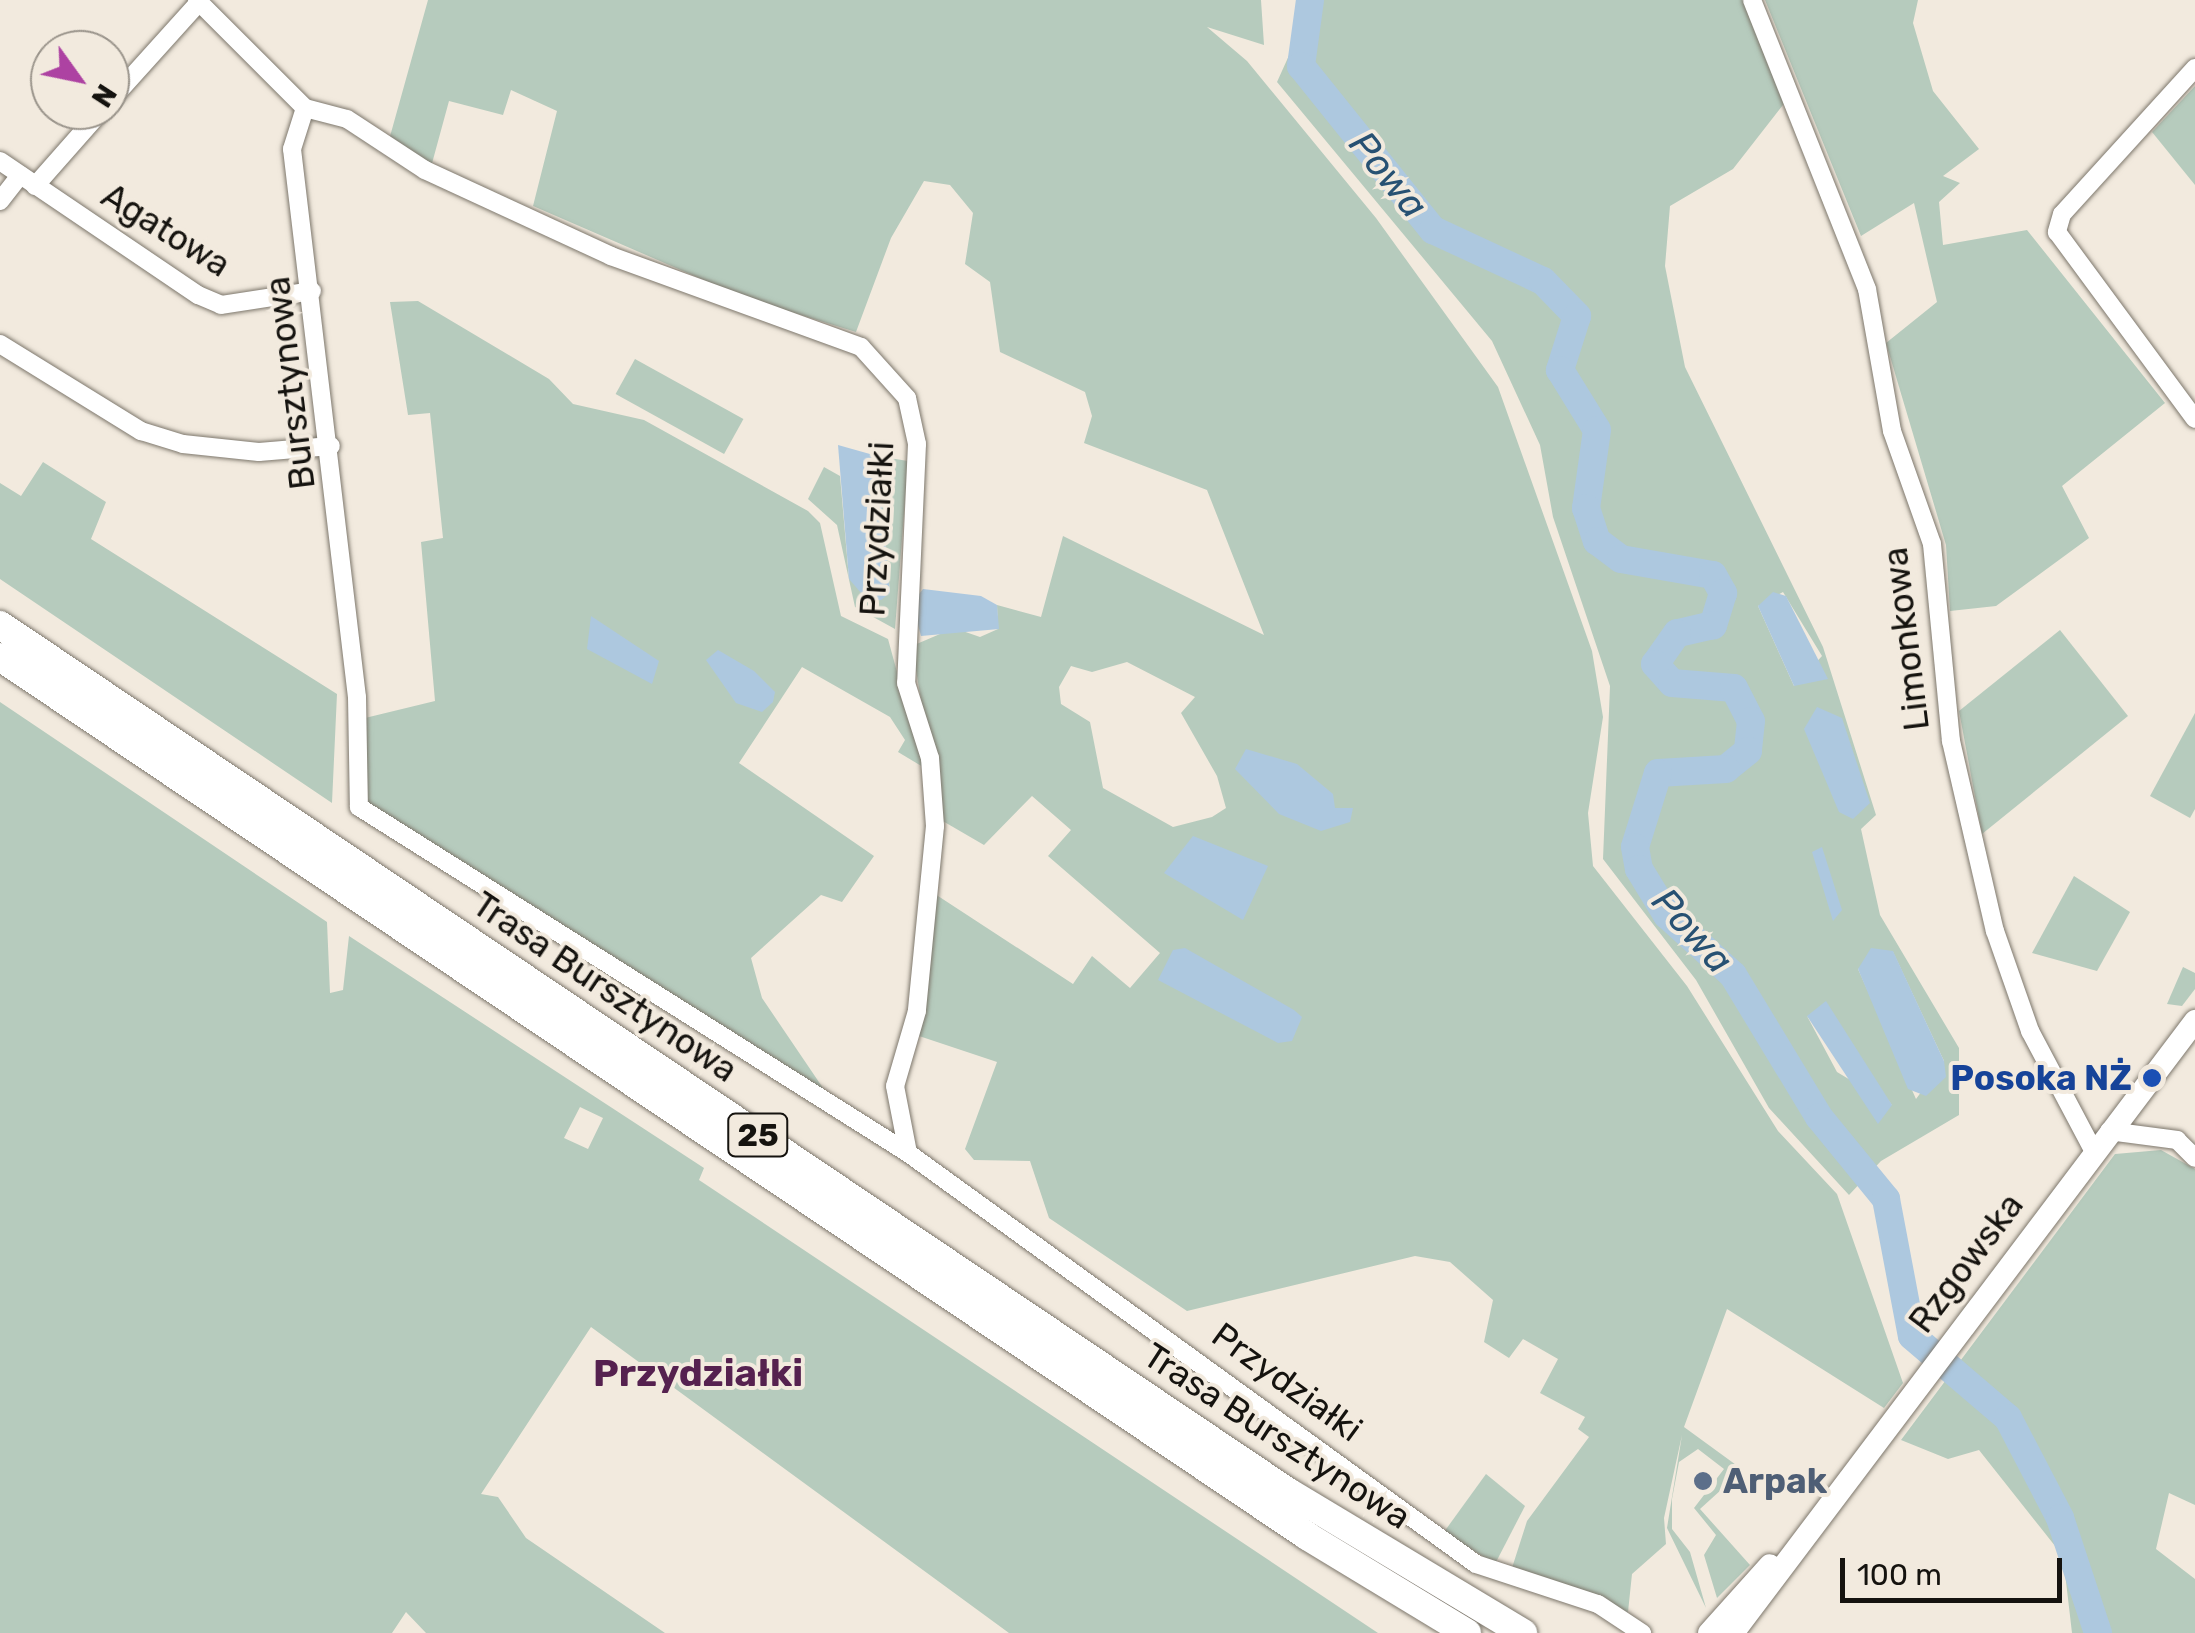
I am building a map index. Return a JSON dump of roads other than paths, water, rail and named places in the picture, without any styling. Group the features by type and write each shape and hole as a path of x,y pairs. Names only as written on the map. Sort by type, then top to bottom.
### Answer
{"main road":[{"name":"Trasa Bursztynowa","path":"0,624 1290,1493 1524,1633"},
{"name":"Trasa Bursztynowa","path":"0,657 1306,1536 1467,1633"}],"street":[{"name":"Limonkowa","path":"1752,0 1867,289 1892,431 1932,544 1951,741 1995,931 2030,1031 2094,1152"},
{"path":"130,79 198,1 305,108"},
{"path":"2195,68 2062,214 2056,232 2195,419"},
{"name":"Bursztynowa","path":"305,108 292,149 331,446 359,807"},
{"name":"Przydziałki","path":"305,108 347,119 424,170 612,256 861,347 907,398 917,444 906,683 930,758 935,826 920,993 895,1086 908,1152"},
{"path":"0,201 81,130"},
{"name":"Agatowa","path":"0,161 221,304 312,291"},
{"path":"0,344 141,430 183,444 259,452 331,446"},
{"name":"Przydziałki","path":"359,807 908,1152 1476,1564 1598,1604 1642,1633"},
{"name":"Rzgowska","path":"1733,1633 1793,1548 2195,1020"},
{"path":"2110,1131 2177,1140 2195,1158"},
{"name":"Rzgowska","path":"1709,1633 1793,1548"}],"water":[{"path":"838,445 877,456 890,593 881,600 868,601 849,579"},
{"path":"923,589 981,596 997,605 999,629 921,636 912,603"},
{"path":"1773,592 1786,596 1828,679 1794,686 1758,606"},
{"path":"591,616 659,661 652,684 587,649"},
{"path":"718,650 754,671 775,692 773,702 762,712 736,703 706,660"},
{"path":"1817,707 1842,718 1870,803 1853,819 1839,812 1804,729"},
{"path":"1246,749 1297,764 1333,794 1335,808 1353,808 1350,822 1321,831 1279,814 1235,769"},
{"path":"1193,836 1268,866 1243,920 1164,873"},
{"path":"1822,847 1842,910 1833,921 1812,852"},
{"path":"1185,948 1294,1010 1302,1017 1292,1041 1278,1043 1158,980 1173,950"},
{"path":"1871,948 1893,951 1944,1061 1946,1077 1926,1096 1908,1089 1858,969"},
{"path":"1826,1001 1892,1105 1878,1124 1807,1016"}],"waterway":[{"name":"Powa","path":"1310,0 1301,66 1433,230 1543,281 1577,316 1560,370 1597,430 1586,508 1597,541 1621,559 1713,575 1723,593 1713,625 1677,633 1655,664 1672,683 1734,688 1751,721 1748,751 1726,769 1658,773 1635,847 1639,869 1667,915 1733,975 1819,1117 1886,1199 1912,1336 2008,1418 2060,1518 2098,1633"}],"place":[{"name":"Posoka NŻ","path":"2152,1078"},
{"name":"Arpak","path":"1703,1481"}],"district":[{"name":"Przydziałki","path":"698,1374"}]}
